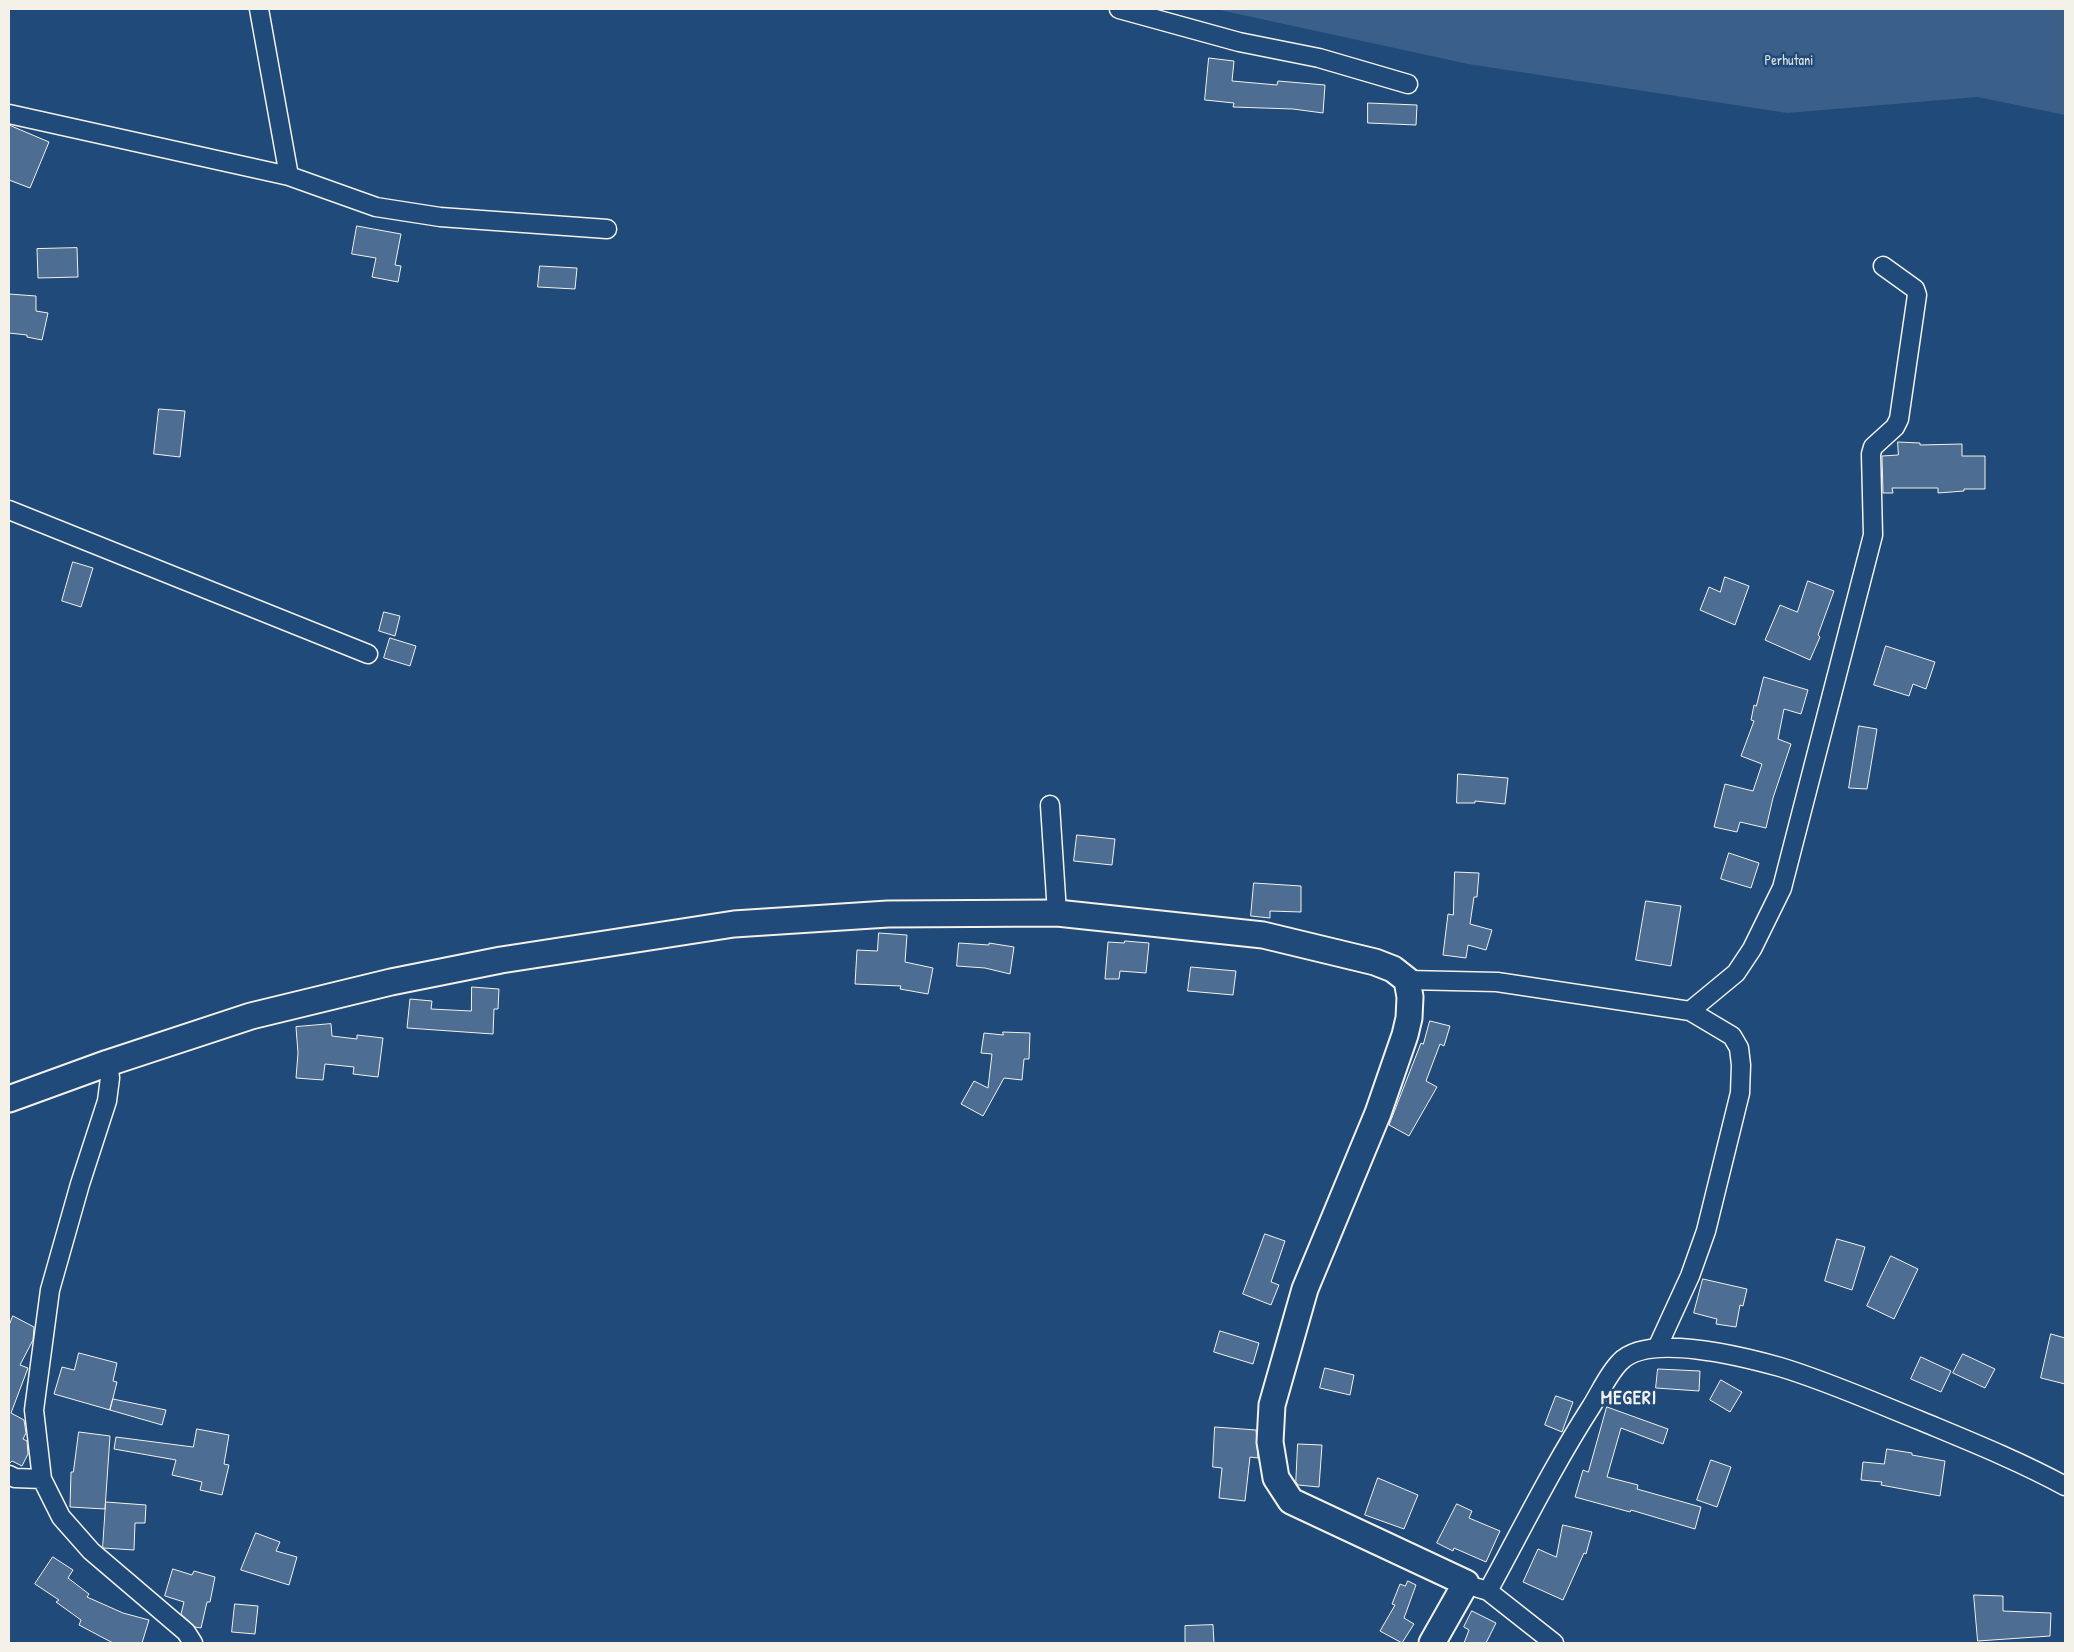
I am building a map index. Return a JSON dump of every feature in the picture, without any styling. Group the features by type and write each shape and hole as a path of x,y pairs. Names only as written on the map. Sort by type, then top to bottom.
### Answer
{"street":[{"path":"259,9 290,176"},
{"path":"1119,9 1239,42 1320,58 1408,84"},
{"path":"9,114 290,176 376,207 440,217 607,229"},
{"path":"1690,1011 1736,972 1752,949 1782,888 1873,535 1873,447 1895,427 1899,419 1918,300 1915,289 1883,266"},
{"path":"9,510 368,654"},
{"path":"1050,805 1057,913"},
{"path":"9,1100 108,1063 251,1016 391,982 501,960 734,924 888,914 1057,913 1263,935 1375,962 1393,969 1407,980 1497,982 1690,1011 1732,1036 1740,1048 1740,1094 1706,1231 1690,1276 1657,1348"},
{"path":"1407,980 1409,1011 1405,1035 1378,1114 1304,1288 1272,1405 1270,1442 1276,1478 1291,1501 1477,1587 1554,1643"},
{"path":"108,1063 110,1078 107,1101 80,1184 50,1290 34,1410 42,1480 61,1518 91,1551 186,1632 193,1643"},
{"path":"1432,1643 1477,1587 1620,1362 1641,1350 1657,1348 1690,1349 1730,1355 1781,1368 1885,1406 2044,1474 2065,1486"},
{"path":"9,1475 15,1478 42,1480"}],"green space":[{"name":"Perhutani","path":"1215,9 2065,9 2065,115 1977,97 1787,113 1468,64"}],"building":[{"path":"1209,58 1234,61 1232,81 1277,85 1278,81 1325,85 1323,113 1293,109 1233,107 1234,103 1205,100"},
{"path":"1368,103 1417,105 1416,125 1368,123"},
{"path":"9,125 49,142 30,188 9,180"},
{"path":"357,226 401,234 395,265 401,266 398,282 372,277 376,258 352,254"},
{"path":"77,248 78,277 38,278 37,249"},
{"path":"540,266 577,268 575,289 538,287"},
{"path":"9,294 36,296 36,311 48,313 42,340 27,337 27,335 9,333"},
{"path":"159,409 185,411 180,457 154,454"},
{"path":"1898,442 1920,443 1920,445 1962,444 1962,456 1985,456 1985,489 1964,489 1964,491 1938,493 1938,488 1892,488 1893,493 1883,493 1882,456 1898,455"},
{"path":"73,562 93,568 81,607 62,601"},
{"path":"1725,577 1749,586 1735,625 1700,610 1709,587 1720,592"},
{"path":"1808,581 1834,591 1818,635 1820,637 1810,660 1765,640 1780,605 1797,612"},
{"path":"384,612 400,616 395,636 379,631"},
{"path":"390,638 416,646 410,666 384,658"},
{"path":"1886,646 1935,662 1926,689 1913,684 1909,696 1874,685"},
{"path":"1764,677 1808,690 1801,714 1784,709 1778,739 1791,744 1773,798 1766,828 1740,822 1737,832 1714,827 1725,784 1753,791 1762,764 1741,756 1754,721 1751,720 1754,705 1756,706"},
{"path":"1859,726 1877,729 1867,789 1849,788"},
{"path":"1458,774 1508,778 1505,804 1475,801 1475,803 1457,803"},
{"path":"1077,835 1115,839 1112,865 1074,861"},
{"path":"1729,853 1759,863 1751,888 1721,879"},
{"path":"1455,872 1479,873 1477,897 1474,897 1470,924 1492,930 1486,950 1468,945 1466,958 1443,955 1448,914 1453,915"},
{"path":"1254,883 1301,886 1301,912 1270,911 1270,918 1251,916"},
{"path":"1646,901 1681,906 1671,966 1636,960"},
{"path":"879,933 907,935 905,962 933,968 928,994 900,989 901,986 855,984 857,950 877,951"},
{"path":"1125,941 1149,943 1146,973 1120,971 1119,979 1105,979 1108,942 1124,943"},
{"path":"959,943 989,945 989,943 1014,947 1010,974 985,968 957,966"},
{"path":"1191,967 1236,971 1233,995 1188,991"},
{"path":"472,987 499,989 498,1009 494,1009 493,1034 407,1028 410,999 432,1001 431,1009 471,1011"},
{"path":"1430,1021 1450,1026 1444,1046 1440,1044 1426,1081 1437,1087 1409,1136 1389,1125 1421,1043 1423,1044"},
{"path":"331,1024 332,1036 357,1039 357,1035 383,1038 378,1077 353,1074 354,1067 325,1064 323,1080 296,1078 298,1053 296,1027"},
{"path":"1003,1032 1030,1033 1029,1059 1024,1059 1022,1080 1004,1078 983,1116 961,1104 974,1081 988,1088 992,1054 981,1053 984,1033 1003,1035"},
{"path":"1265,1234 1285,1241 1271,1282 1279,1285 1271,1305 1243,1294"},
{"path":"1837,1239 1865,1247 1852,1290 1825,1281"},
{"path":"1891,1256 1918,1269 1894,1319 1867,1306"},
{"path":"1703,1279 1747,1289 1743,1306 1740,1305 1736,1327 1716,1324 1717,1319 1694,1313"},
{"path":"13,1316 34,1327 33,1340 20,1365 28,1368 11,1413 24,1420 26,1433 23,1439 27,1441 28,1454 22,1466 12,1461 9,1464 9,1326"},
{"path":"1220,1331 1259,1343 1253,1364 1214,1352"},
{"path":"2051,1334 2065,1338 2065,1384 2041,1378"},
{"path":"79,1353 117,1363 113,1381 117,1382 110,1410 54,1394 62,1367 74,1370"},
{"path":"1963,1354 1995,1369 1985,1388 1953,1373"},
{"path":"1921,1357 1951,1371 1941,1392 1911,1379"},
{"path":"1325,1368 1354,1375 1350,1395 1320,1388"},
{"path":"1658,1369 1700,1371 1699,1391 1656,1388"},
{"path":"1721,1380 1742,1392 1730,1412 1710,1400"},
{"path":"1556,1396 1573,1402 1562,1432 1545,1425"},
{"path":"113,1399 166,1410 162,1425 110,1410"},
{"path":"1607,1407 1668,1429 1663,1444 1621,1428 1607,1477 1638,1485 1637,1489 1701,1507 1695,1529 1631,1510 1630,1512 1575,1497 1583,1470 1588,1472"},
{"path":"1215,1427 1256,1430 1258,1458 1250,1457 1245,1501 1219,1498 1222,1468 1213,1467"},
{"path":"197,1429 229,1435 224,1464 229,1465 222,1495 200,1490 202,1482 172,1475 176,1460 114,1449 116,1437 193,1447"},
{"path":"79,1432 110,1436 105,1509 70,1507 71,1472 73,1472"},
{"path":"1298,1444 1322,1445 1319,1487 1298,1485 1296,1482"},
{"path":"1887,1449 1945,1461 1940,1496 1881,1485 1882,1482 1861,1480 1863,1462 1884,1464"},
{"path":"1711,1460 1731,1467 1717,1507 1697,1500"},
{"path":"1378,1478 1418,1495 1404,1529 1365,1515"},
{"path":"106,1502 146,1505 145,1523 135,1523 134,1550 103,1548"},
{"path":"1457,1504 1472,1511 1469,1518 1500,1531 1486,1562 1454,1548 1453,1551 1437,1543"},
{"path":"1563,1525 1592,1532 1586,1554 1584,1553 1563,1600 1523,1582 1538,1549 1556,1557"},
{"path":"256,1533 280,1542 276,1551 297,1557 289,1585 241,1570"},
{"path":"53,1557 73,1570 68,1578 89,1594 87,1597 123,1613 149,1620 142,1643 113,1643 79,1625 81,1620 56,1602 59,1600 35,1584"},
{"path":"173,1569 192,1575 194,1571 215,1577 210,1602 207,1602 201,1628 195,1627 181,1614 184,1602 165,1596"},
{"path":"1408,1581 1416,1585 1404,1618 1414,1624 1402,1643 1380,1631 1395,1605 1392,1604 1400,1584 1405,1586"},
{"path":"1974,1595 2003,1596 2003,1611 2051,1613 2050,1636 1978,1641"},
{"path":"235,1604 258,1606 255,1634 232,1632"},
{"path":"1472,1611 1496,1623 1486,1643 1464,1643 1469,1630 1464,1627"},
{"path":"1213,1625 1214,1643 1185,1643 1185,1626"}],"district":[{"name":"MEGERI","path":"1629,1399"}]}
